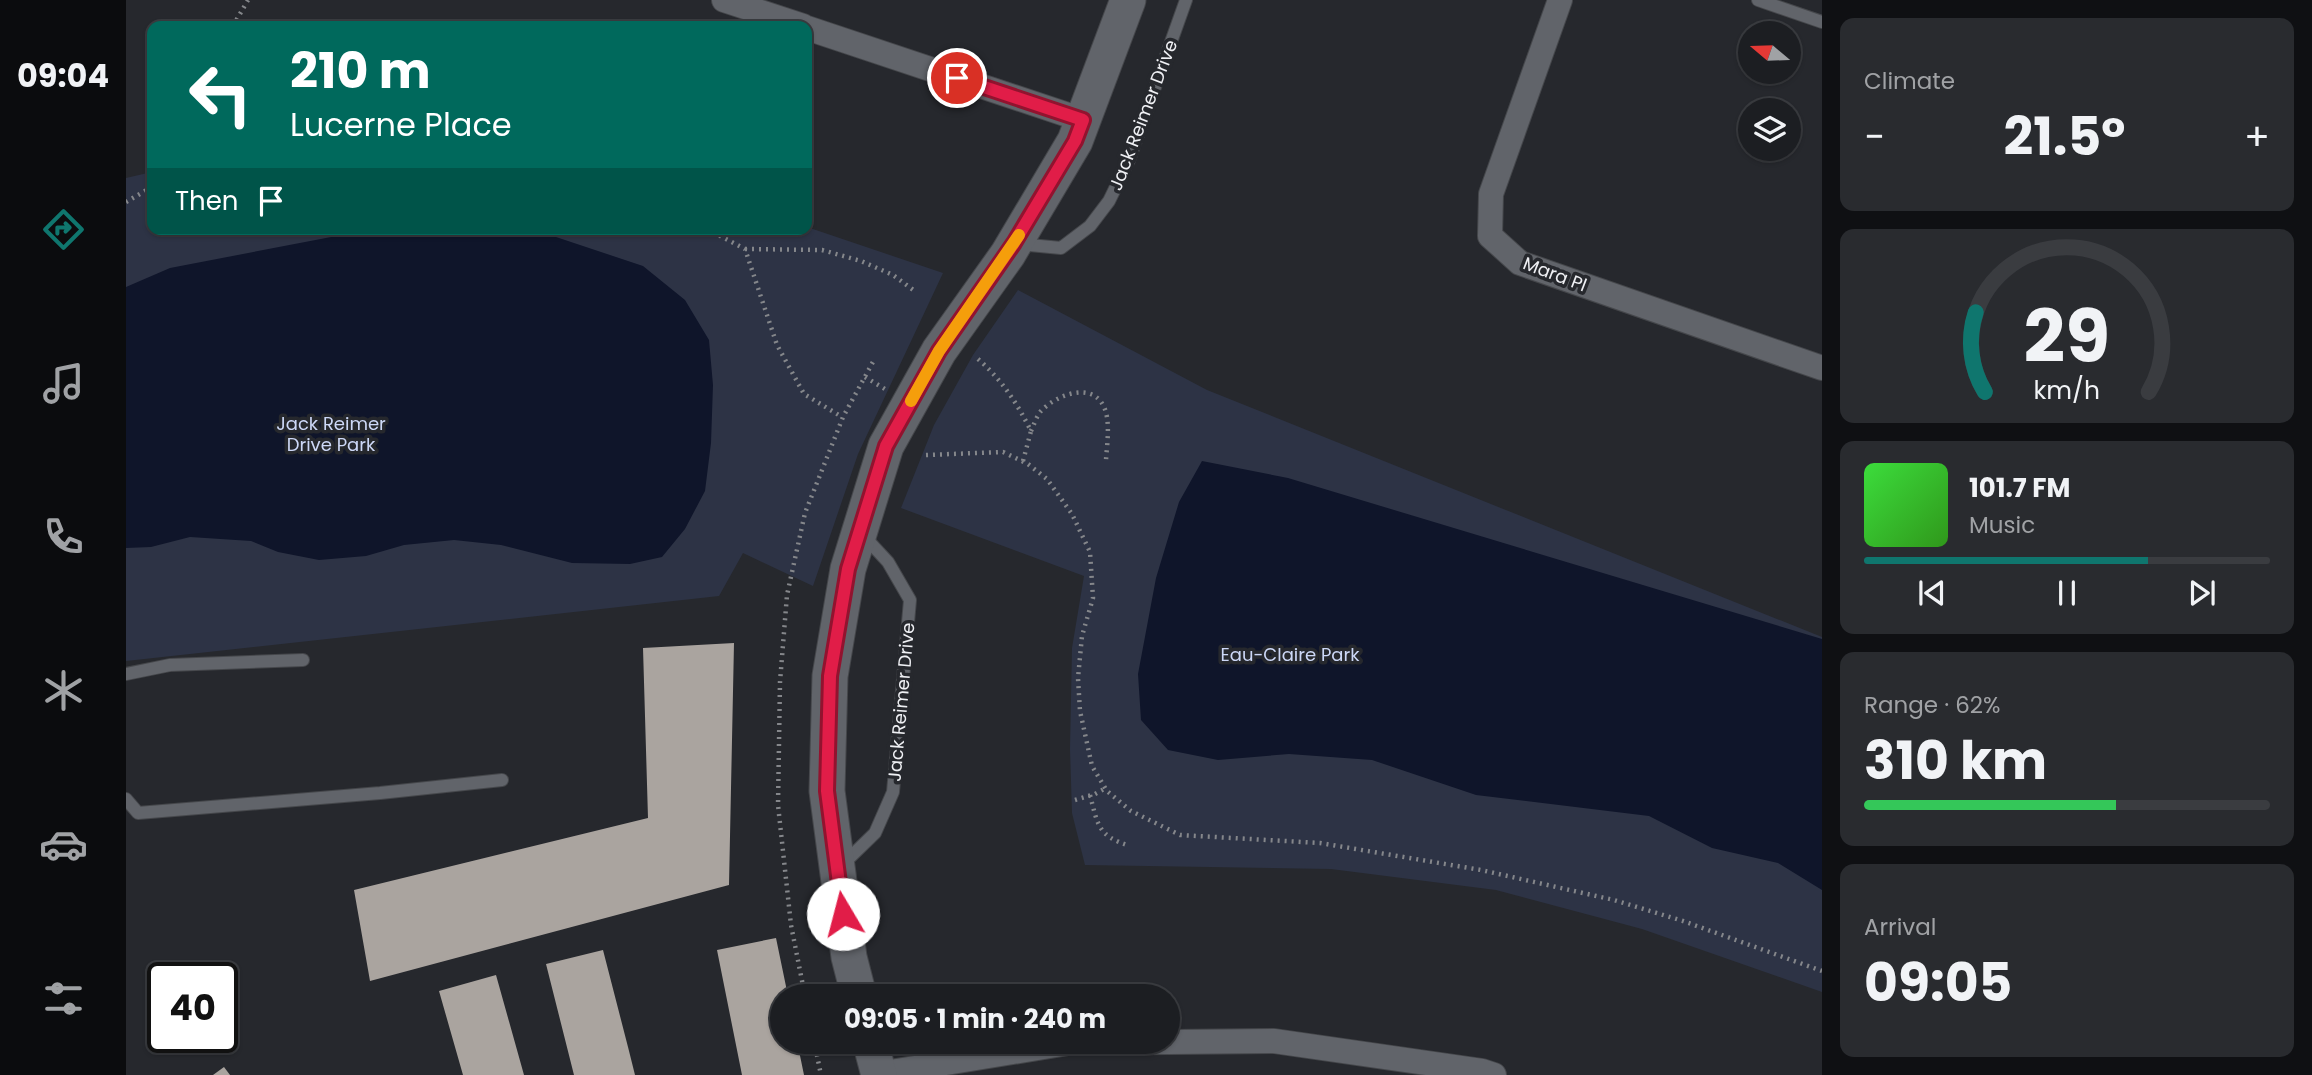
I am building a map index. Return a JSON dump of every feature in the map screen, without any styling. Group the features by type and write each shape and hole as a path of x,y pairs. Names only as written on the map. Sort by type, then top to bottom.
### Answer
{"street":[{"path":"724,0 787,21"},
{"path":"856,984 849,957 827,791 830,676 848,569 886,446 939,351 1014,243 1075,141 1128,0"},
{"name":"Mara Pl","path":"1560,0 1491,194 1490,236 1520,263 1822,368"},
{"path":"812,29 1083,120"},
{"path":"876,1063 1068,1043 1274,1041 1482,1071 1494,1075"}],"lane":[{"name":"Jack Reimer Drive","path":"1014,243 1061,248 1090,226 1109,201 1129,160 1186,0"},
{"path":"1758,0 1822,22"},
{"name":"Jack Reimer Drive","path":"837,870 875,832 893,792 910,600 888,562 859,531"},
{"path":"126,674 170,665 303,660"},
{"path":"126,799 138,813 502,780"}],"path":[{"path":"236,21 248,0"},
{"path":"126,202 147,190"},
{"path":"718,235 745,249 822,250 861,261 893,275 916,292"},
{"path":"745,249 777,345 804,394 843,417"},
{"path":"978,359 1011,394 1031,431"},
{"path":"1023,461 1039,413 1053,401 1072,393 1089,393 1105,407 1106,460"},
{"path":"926,455 1003,452 1023,461 1047,479 1072,514 1090,552 1093,598 1082,636 1078,678 1080,711 1092,766 1105,788 1131,811 1180,835 1320,843 1481,870 1614,900 1822,971"},
{"path":"1075,800 1105,788"},
{"path":"1090,796 1098,824 1110,840 1130,846"},
{"path":"817,1054 821,1075"}],"green space":[{"name":"Jack Reimer Drive Park","path":"147,173 147,235 812,235 812,229 943,273 858,454 813,586 743,553 719,596 126,661 126,178"},
{"name":"Eau-Claire Park","path":"1018,290 1207,390 1822,637 1822,992 1642,929 1496,890 1331,869 1085,865 1072,813 1070,749 1072,648 1084,576 901,508 934,425 973,355"}],"shaded area":[{"path":"342,235 550,235 643,266 685,300 709,340 713,385 711,443 705,491 685,529 662,557 630,564 572,563 501,545 454,540 404,545 366,556 319,560 278,552 251,541 190,537 151,547 126,548 126,287 170,268"},
{"path":"1202,461 1288,478 1822,639 1822,890 1778,863 1712,848 1649,816 1476,795 1372,760 1289,754 1218,760 1168,750 1141,720 1138,674 1156,578 1179,502"}],"building":[{"path":"734,643 729,885 370,981 354,890 648,818 643,648"},
{"path":"776,938 786,984 770,984 770,1054 800,1054 804,1075 742,1075 717,950"},
{"path":"603,950 635,1075 574,1075 546,964"},
{"path":"496,975 524,1075 463,1075 439,991"},
{"path":"224,1067 230,1075 213,1075"}],"slow traffic":[{"path":"911,401 939,351 1019,235"}],"route":[{"path":"843,914 827,791 830,676 848,569 886,446 939,351 1008,254 1075,141 1083,120 957,78"}]}
